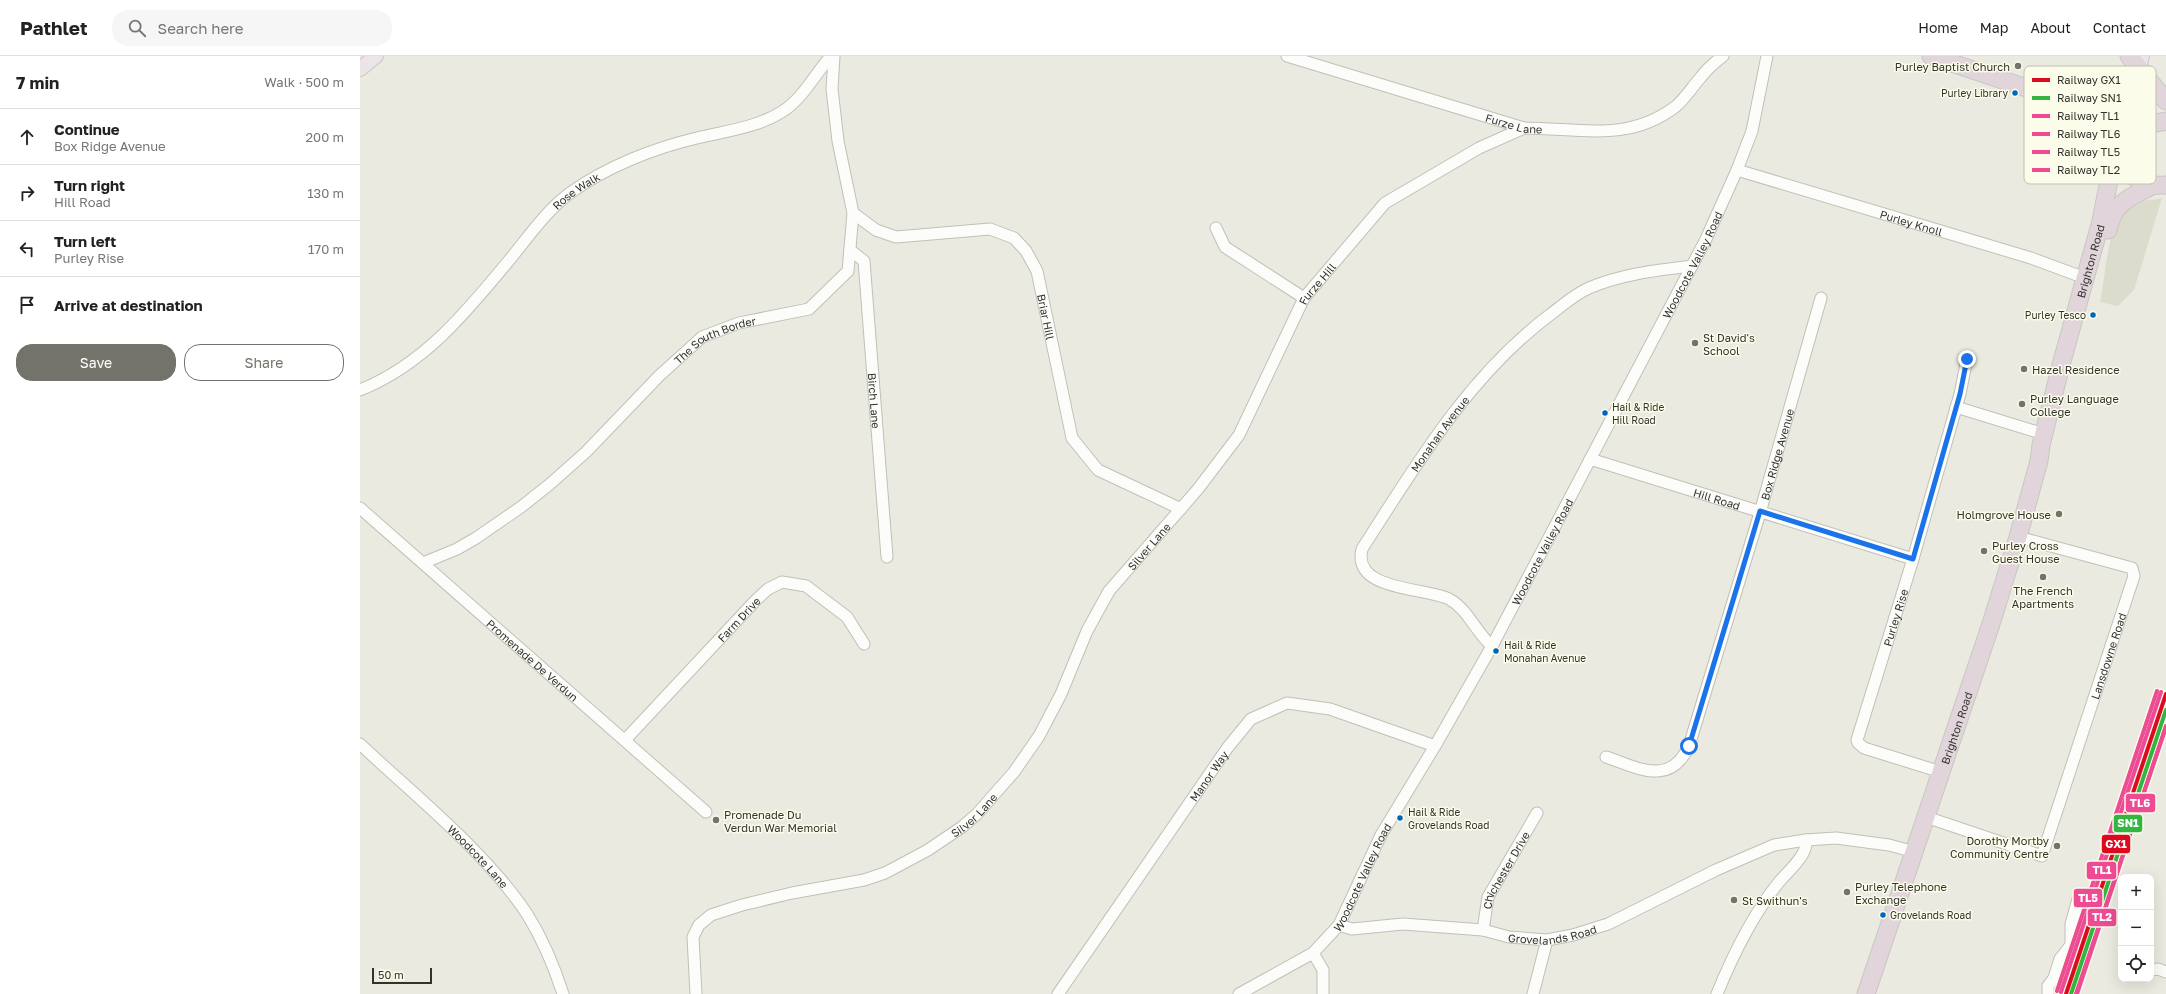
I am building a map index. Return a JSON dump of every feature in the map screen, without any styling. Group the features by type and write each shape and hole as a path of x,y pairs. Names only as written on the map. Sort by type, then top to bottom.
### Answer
{"highway":[{"path":"1931,56 2024,86"},
{"path":"2156,90 2166,101"},
{"path":"2156,123 2166,121"},
{"name":"Brighton Road","path":"1866,994 1915,852 2018,537 2040,460 2044,434 2101,221 2108,184"},
{"path":"2146,184 2160,185"},
{"name":"Brighton Road","path":"2040,460 2049,447 2113,214 2122,202 2160,185"}],"main road":[{"path":"360,69 376,56"}],"street":[{"name":"Rose Walk","path":"360,390 397,371 444,334 463,315 549,214 569,194 606,172 657,150 750,125 781,112 798,98 831,56"},
{"name":"The South Border","path":"423,562 457,549 476,538 511,515 550,484 586,452 660,376 702,337 738,323 809,309 848,271 853,213 838,141 832,89 834,56"},
{"name":"Furze Lane","path":"1287,56 1524,128 1611,132 1642,125 1675,107 1702,76 1723,56"},
{"name":"Woodcote Valley Road","path":"1239,994 1313,953 1339,925 1381,835 1435,746 1492,646 1692,266 1737,170 1752,131 1767,56"},
{"name":"Furze Hill","path":"1181,509 1239,435 1304,298 1385,203 1479,148 1524,128"},
{"name":"Purley Knoll","path":"1737,170 2031,258 2085,278"},
{"name":"Briar Hill","path":"853,213 876,230 896,237 990,229 1014,238 1026,251 1037,271 1072,438 1098,470 1181,509"},
{"path":"1216,228 1225,247 1304,298"},
{"name":"Birch Lane","path":"850,250 864,261 887,558"},
{"name":"Monahan Avenue","path":"1492,646 1482,638 1458,606 1449,600 1371,577 1362,568 1360,556 1362,549 1422,458 1466,397 1500,358 1529,331 1588,289 1628,276 1692,266"},
{"name":"Box Ridge Avenue","path":"1606,757 1644,770 1659,772 1676,764 1686,753 1760,511 1821,298"},
{"name":"Purley Rise","path":"1941,772 1864,748 1858,743 1857,740 1913,559 1956,406 1967,359"},
{"path":"1956,406 2044,434"},
{"name":"Hill Road","path":"1590,459 1913,559"},
{"name":"Promenade De Verdun","path":"360,508 706,812"},
{"name":"Silver Lane","path":"696,994 693,937 699,925 711,915 792,892 864,880 884,873 928,850 962,827 977,814 1014,772 1039,736 1061,694 1088,631 1109,591 1181,509"},
{"name":"Lansdowne Road","path":"1926,817 2042,856 2134,573 2132,568 2018,537"},
{"name":"Farm Drive","path":"625,740 756,600 774,585 789,582 806,586 847,616 864,644"},
{"name":"Manor Way","path":"1058,994 1223,753 1251,719 1287,703 1330,709 1435,746"},
{"name":"Woodcote Lane","path":"360,744 463,840 516,899 544,944 563,994"},
{"name":"Chichester Drive","path":"1483,930 1488,897 1537,813"},
{"name":"Grovelands Road","path":"1339,925 1352,930 1403,924 1483,930 1509,937 1547,940 1574,935 1608,924 1760,850 1806,840 1852,839 1889,845 1915,852"},
{"path":"1717,994 1743,940 1773,889 1806,849 1806,840"},
{"path":"2048,994 2048,986 2054,978 2060,959 2071,945 2071,924 2078,899"},
{"path":"1533,994 1547,940"},
{"path":"1313,953 1323,970 1323,994"},
{"path":"2154,970 2158,969 2166,972"}],"green space":[{"path":"2162,198 2134,290 2118,306 2100,302 2108,250 2117,224 2123,214 2135,204"}],"rail line":[{"name":"TL5","path":"2057,991 2157,691"},
{"name":"TL1","path":"2061,992 2161,692"},
{"name":"GX1","path":"2066,994 2166,694"},
{"name":"SN1","path":"2071,994 2166,710"},
{"name":"TL6","path":"2077,994 2166,726"},
{"name":"TL2","path":"2076,994 2166,727"}],"place":[{"name":"Purley Baptist Church","path":"2018,66"},
{"name":"Purley Library","path":"2015,93"},
{"name":"Purley Tesco","path":"2093,315"},
{"name":"St David's School","path":"1695,343"},
{"name":"Hazel Residence","path":"2024,369"},
{"name":"Purley Language College","path":"2022,404"},
{"name":"Hail & Ride Hill Road","path":"1605,413"},
{"name":"Holmgrove House","path":"2059,514"},
{"name":"Purley Cross Guest House","path":"1984,551"},
{"name":"The French Apartments","path":"2043,577"},
{"name":"Hail & Ride Monahan Avenue","path":"1496,651"},
{"name":"Hail & Ride Grovelands Road","path":"1400,818"},
{"name":"Promenade Du Verdun War Memorial","path":"716,820"},
{"name":"Dorothy Mortby Community Centre","path":"2057,846"},
{"name":"Purley Telephone Exchange","path":"1847,892"},
{"name":"St Swithun's","path":"1734,900"},
{"name":"Grovelands Road","path":"1883,915"}],"route":[{"path":"1689,746 1760,511 1913,559 1960,394 1967,359"}]}
